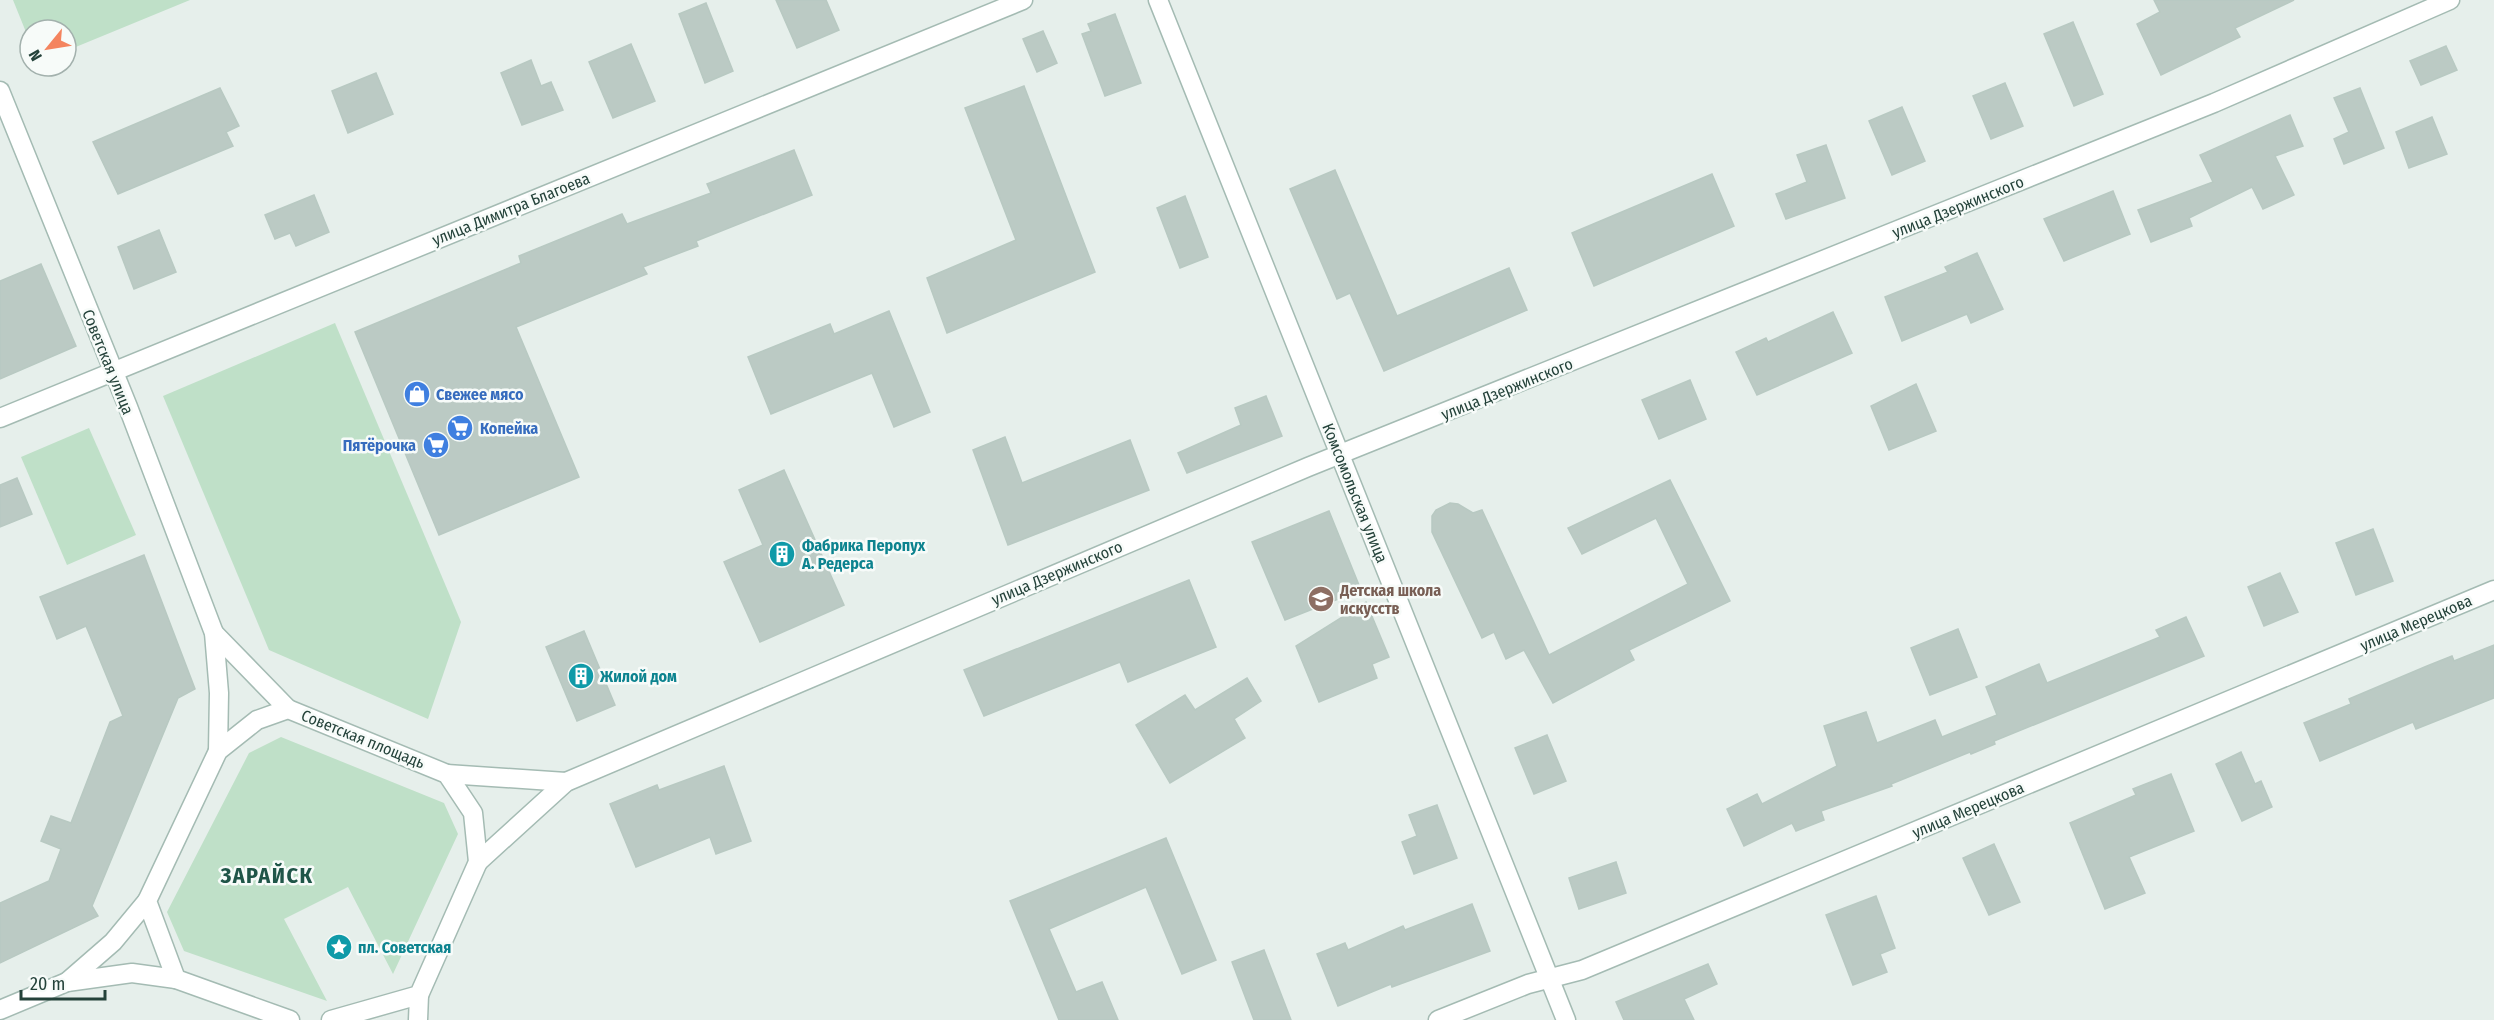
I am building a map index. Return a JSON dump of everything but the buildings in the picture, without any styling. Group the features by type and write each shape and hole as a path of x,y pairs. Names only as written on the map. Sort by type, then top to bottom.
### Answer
{"street":[{"name":"улица Димитра Благоева","path":"0,418 1023,0"},
{"name":"Комсомольская улица","path":"1158,0 1566,1020"},
{"name":"улица Дзержинского","path":"478,862 566,782 1340,456 2214,103 2450,0"},
{"name":"Советская улица","path":"0,91 113,372 214,633 219,693 218,751"},
{"name":"улица Мерецкова","path":"1438,1020 1528,984 1593,966 2494,590"},
{"name":"Советская улица","path":"214,633 288,709"},
{"name":"Советская площадь","path":"147,901 218,751 258,720 288,709 447,774"},
{"name":"улица Дзержинского","path":"447,774 566,782"},
{"path":"418,1020 419,995 478,862 473,813 447,774"},
{"path":"68,982 113,942 147,901 176,978"},
{"path":"0,1010 68,982 132,973 176,978 290,1020"},
{"path":"331,1020 419,995"}],"green space":[{"path":"13,0 190,0 78,46 78,18 20,18"},
{"path":"335,323 461,622 428,719 269,650 163,396"},
{"path":"89,428 136,535 67,565 21,457"},
{"path":"281,737 444,803 458,834 393,974 348,887 284,919 327,1001 184,951 167,912 249,753"}],"place":[{"name":"Свежее мясо","path":"417,394"},
{"name":"Копейка","path":"460,428"},
{"name":"Пятёрочка","path":"436,445"},
{"name":"Фабрика Перопух А. Редерса","path":"782,554"},
{"name":"Детская школа искусств","path":"1321,599"},
{"name":"Жилой дом","path":"581,676"},
{"name":"пл. Советская","path":"339,947"}],"district":[{"name":"ЗАРАЙСК","path":"267,875"}]}
